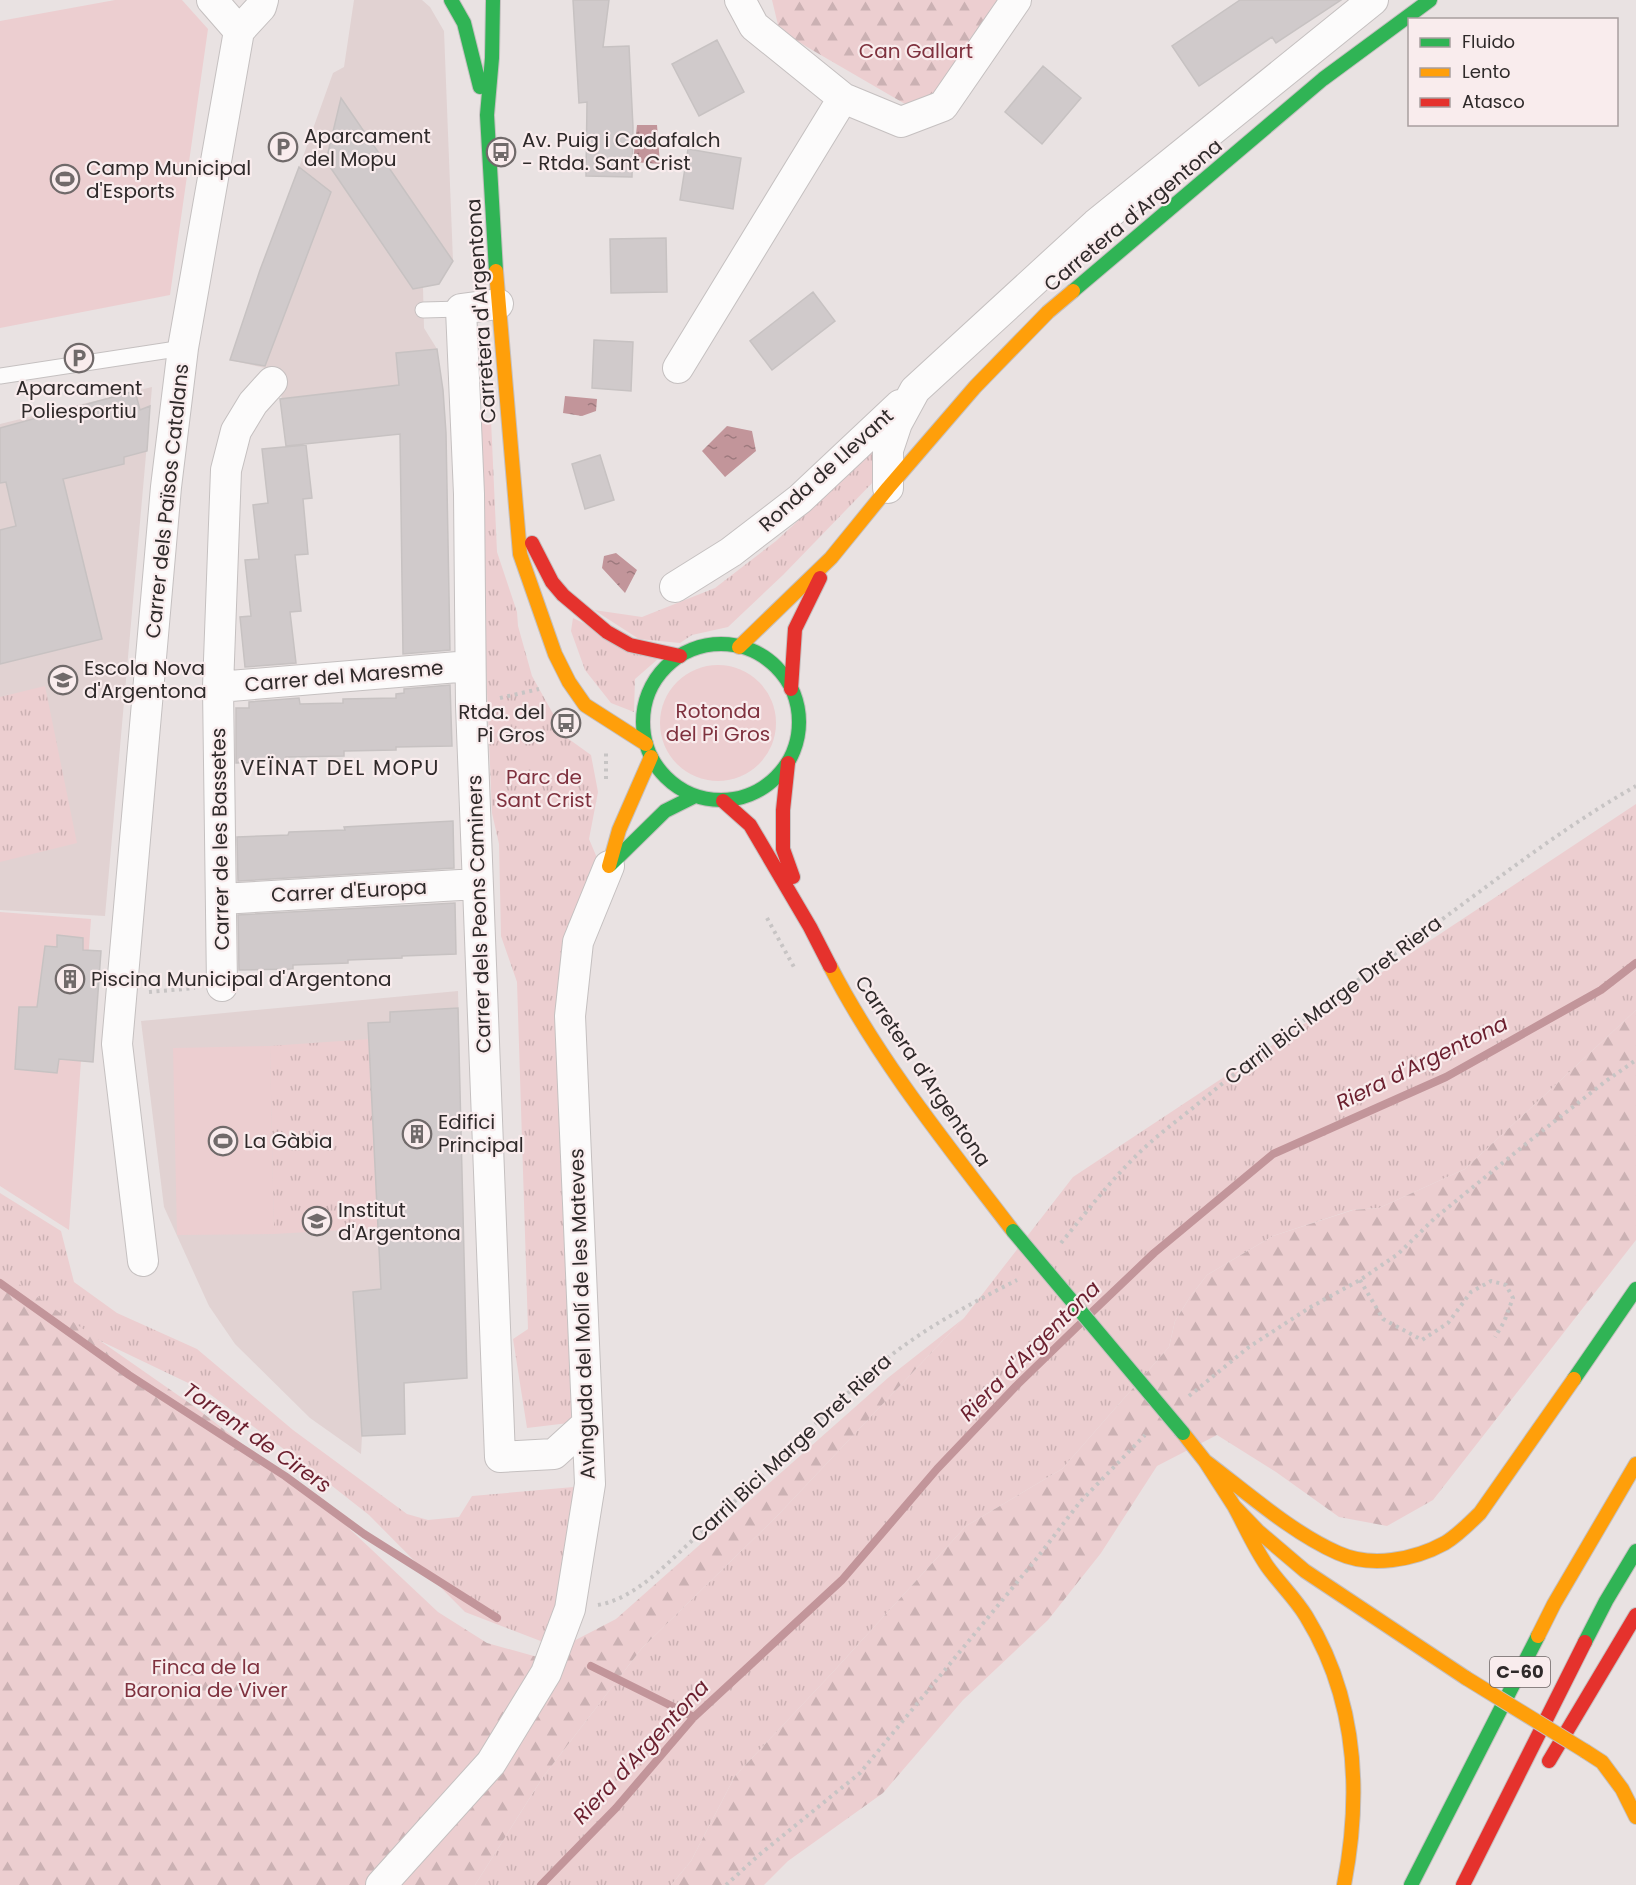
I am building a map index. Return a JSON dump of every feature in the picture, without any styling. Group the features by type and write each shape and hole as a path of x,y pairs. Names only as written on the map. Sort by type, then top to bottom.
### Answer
{"main road":[{"name":"Carretera d'Argentona","path":"451,0 464,23 487,114"},
{"name":"Carretera d'Argentona","path":"493,0 492,58 487,114 498,304 520,554 555,654 569,682 585,705 648,750"},
{"name":"Carretera d'Argentona","path":"831,558 975,387 1048,312 1323,79 1430,0"},
{"name":"Carretera d'Argentona","path":"516,504 534,548 552,582 578,609 607,632 630,645 680,656"},
{"path":"739,647 831,558"},
{"path":"791,689 795,629 831,558"},
{"path":"709,645 739,647 750,650 770,662 786,679 796,701 799,726 794,751 782,772 765,787 745,797 723,801 704,799 669,781 648,750 643,715 649,691 662,671 680,656 709,645"},
{"path":"609,866 619,830 648,750"},
{"path":"788,763 783,810 783,849 810,927"},
{"path":"609,866 665,811 695,796"},
{"path":"723,801 750,825 810,927"},
{"name":"Carretera d'Argentona","path":"810,927 840,985 886,1059 946,1144 1013,1231 1205,1461"},
{"path":"1205,1461 1278,1516 1339,1554 1368,1561 1394,1560 1420,1553 1444,1543 1464,1529 1480,1513 1636,1289"},
{"path":"1205,1461 1234,1506 1262,1559 1307,1616 1332,1664 1351,1738 1355,1790 1344,1885"},
{"name":"C-60","path":"1411,1885 1554,1605 1636,1464"},
{"path":"1234,1506 1258,1531 1305,1571 1466,1678 1602,1762 1622,1790 1636,1817"},
{"name":"C-60","path":"1465,1885 1606,1601 1636,1551"},
{"path":"1540,1778 1636,1615"},
{"path":"1602,1762 1625,1765"},
{"path":"1465,1885 1493,1854"}],"street":[{"path":"212,0 239,31 261,7 263,0"},
{"path":"740,0 754,26 843,98 901,122 943,106 1016,0"},
{"name":"Ronda de Llevant","path":"675,587 731,552 800,499 1096,224 1373,0"},
{"name":"Carrer dels Països Catalans","path":"143,1261 117,1044 166,487 183,348 239,31"},
{"path":"678,368 843,98"},
{"path":"461,309 498,304"},
{"name":"Carrer dels Peons Caminers","path":"461,309 469,495 470,666 477,884 500,1457 554,1454 587,1424"},
{"name":"Carrer de les Bassetes","path":"222,986 218,687 226,470 236,431 253,402 272,382"},
{"name":"Ronda de Llevant","path":"888,488 888,450 897,423 915,390"},
{"name":"Carrer del Maresme","path":"218,687 470,666"},
{"name":"Avinguda del Molí de les Mateves","path":"390,1882 491,1763 546,1673 570,1609 590,1484 570,1016 578,942 609,866"},
{"name":"Carrer d'Europa","path":"221,899 477,884"}],"lane":[{"path":"423,310 461,309"},
{"path":"0,376 183,348"}],"path":[{"path":"471,705 569,682"},
{"name":"Carril Bici Marge Dret Riera","path":"1059,1246 1131,1161 1229,1077 1323,1004 1513,867 1598,808 1636,786"},
{"path":"121,994 222,986"},
{"path":"1184,1401 1250,1347 1398,1254 1435,1218 1606,1080 1636,1060"},
{"path":"1360,1280 1383,1319 1422,1340 1448,1323 1471,1292 1491,1281 1506,1285 1513,1298 1504,1322 1495,1337"},
{"name":"Carril Bici Marge Dret Riera","path":"570,1609 614,1602 633,1590 660,1569 752,1486 872,1371 901,1347 946,1317 1014,1282"},
{"path":"726,1885 759,1855 860,1773 1037,1558 1080,1502 1150,1431"}],"shaded area":[{"path":"354,0 422,0 430,7 444,31 453,261 439,284 423,287 424,328 437,349 443,390 445,429 286,446 281,393 265,368 230,360 333,73 344,67"},
{"name":"Escola Nova d'Argentona","path":"152,387 105,916 0,910 0,424"},
{"name":"Institut d'Argentona","path":"458,991 467,1378 404,1383 405,1434 362,1436 361,1454 310,1418 235,1344 209,1306 164,1207 141,1021"}],"green space":[{"path":"115,0 182,0 208,29 170,295 0,328 0,21"},
{"name":"Can Gallart","path":"772,0 1007,0 943,106 912,108 779,29"},
{"name":"Parc de Sant Crist","path":"491,420 497,552 517,612 518,626 532,676 566,737 591,755 598,792 589,839 603,872 569,942 577,1422 527,1428 513,1339 528,1329 517,982 501,936 499,844 492,813 481,546 480,422"},
{"path":"882,443 876,479 783,575 728,627 692,635 680,643 639,639 594,610 642,617 715,588 776,541"},
{"path":"573,618 658,659 635,679 634,712 611,703 585,670 571,631"},
{"name":"Rotonda del Pi Gros","path":"718,665 740,669 759,682 772,701 776,723 772,745 759,764 740,777 718,781 696,777 677,764 664,745 660,723 664,701 677,682 696,669"},
{"path":"45,686 77,843 0,862 0,697"},
{"path":"1636,804 1636,1010 1465,1169 1379,1208 1352,1210 1273,1236 1207,1275 1175,1321 1169,1347 1062,1469 966,1526 735,1776 691,1861 671,1885 475,1885 543,1777 642,1648 778,1515 964,1318 1073,1177"},
{"path":"0,912 91,919 69,1230 0,1186"},
{"path":"1636,1010 1636,1240 1433,1500 1387,1526 1339,1517 1276,1472 1217,1435 1157,1466 1101,1553 1048,1620 963,1700 883,1793 788,1861 764,1885 671,1885 691,1861 735,1776 966,1526 1062,1469 1169,1347 1175,1321 1207,1275 1273,1236 1353,1210 1379,1208 1465,1169"},
{"path":"369,1039 378,1228 274,1234 270,1046"},
{"name":"La Gàbia","path":"270,1046 274,1234 177,1235 173,1048"},
{"path":"0,1193 61,1231 74,1282 117,1313 197,1349 293,1430 407,1514 428,1520 459,1517 472,1496 585,1486 551,1645 465,1612 369,1515 207,1392 42,1313 0,1273"},
{"name":"Finca de la Baronia de Viver","path":"0,1271 195,1407 338,1518 438,1612 487,1643 541,1658 616,1619 889,1377 964,1318 778,1515 642,1648 543,1777 475,1885 0,1885"}],"water":[{"path":"637,125 657,125 660,164 633,162"},
{"path":"565,396 597,399 596,411 582,416 563,413"},
{"path":"727,426 752,431 756,451 725,477 702,451"},
{"path":"616,553 637,570 625,593 602,568 604,556"}],"building":[{"path":"573,0 609,0 603,47 629,46 633,127 632,177 586,176 587,102 579,103"},
{"path":"1240,0 1341,0 1276,43 1272,37 1199,86 1172,46"},
{"path":"717,40 744,92 699,116 672,64"},
{"path":"1043,66 1081,98 1042,144 1005,112"},
{"path":"341,98 453,261 439,284 413,289 326,161"},
{"path":"688,149 741,158 733,209 680,200"},
{"path":"299,167 331,192 265,366 230,360 260,270"},
{"path":"666,238 667,292 611,293 610,239"},
{"path":"813,292 835,321 772,370 750,341"},
{"path":"594,340 633,342 631,391 592,388"},
{"path":"437,349 446,433 450,650 403,654 400,434 286,446 280,399 399,385 396,353"},
{"path":"135,391 140,410 150,406 147,451 124,457 124,464 63,479 102,639 0,664 0,530 16,526 6,482 0,483 0,428"},
{"path":"306,445 312,498 303,499 308,554 295,555 301,611 290,612 296,663 245,667 240,617 251,616 245,560 259,559 253,505 268,503 262,449"},
{"path":"600,455 614,500 585,509 572,464"},
{"path":"450,685 452,746 344,751 344,756 286,757 286,762 236,763 236,708 249,708 249,702 299,698 300,704 343,703 343,699 396,698 396,694 404,693 404,689"},
{"path":"453,821 454,868 238,881 237,837 345,830 344,827"},
{"path":"455,903 456,954 293,965 293,969 239,970 238,915"},
{"name":"Piscina Municipal d'Argentona","path":"57,935 83,938 83,950 101,951 93,1062 59,1059 57,1073 15,1069 19,1007 37,1007 45,946 57,947"},
{"name":"Edifici Principal","path":"458,1008 467,1378 404,1383 405,1434 362,1436 353,1292 381,1289 368,1023 390,1022 390,1012"}],"waterway":[{"name":"Riera d'Argentona","path":"1091,1313 1154,1253 1273,1154 1446,1077 1601,990 1636,963"},
{"name":"Torrent de Cirers","path":"0,1283 129,1375 285,1476 364,1534 497,1618"},
{"name":"Riera d'Argentona","path":"541,1885 616,1808 694,1717 842,1580 937,1469 1016,1386 1082,1322"},
{"name":"Torrent de Cirers","path":"591,1666 694,1717"}],"traffic: fast":[{"path":"451,0 464,23 480,87"},
{"path":"493,0 492,58 487,115 496,271"},
{"path":"1073,291 1323,79 1430,0"},
{"path":"721,644 751,650 776,667 793,692 799,722 793,752 776,777 751,794 721,800 691,794 666,777 649,752 643,722 649,692 666,667 691,650 721,644"},
{"path":"610,865 665,811 695,796"},
{"path":"1013,1231 1183,1433"},
{"path":"1574,1379 1636,1289"},
{"path":"1585,1642 1636,1551"},
{"path":"1411,1885 1538,1636"}],"traffic: slow":[{"path":"496,271 520,554 555,654 569,682 585,705 646,744"},
{"path":"739,647 831,558 975,387 1048,312 1073,291"},
{"path":"609,866 619,830 651,757"},
{"path":"830,966 870,1036 892,1069 939,1135 1013,1231"},
{"path":"1205,1461 1286,1523 1321,1545 1351,1558 1364,1560 1406,1558 1445,1543 1480,1513 1574,1379"},
{"path":"1183,1433 1205,1461 1234,1506 1258,1531 1305,1571 1466,1678"},
{"path":"1538,1636 1554,1604 1636,1464"},
{"path":"1234,1506 1267,1566 1306,1616 1323,1648 1336,1680 1351,1747 1353,1781 1350,1850 1344,1885"},
{"path":"1466,1678 1585,1751"},
{"path":"1585,1751 1602,1762 1622,1789 1636,1817"}],"traffic: jam":[{"path":"532,543 552,582 563,595 607,632 630,645 680,656"},
{"path":"791,689 795,629 820,578"},
{"path":"788,763 783,810 783,849 793,877"},
{"path":"723,801 750,825 810,927 830,966"},
{"path":"1549,1761 1636,1615"},
{"path":"1463,1885 1585,1642"}],"place":[{"name":"Aparcament del Mopu","path":"283,147"},
{"name":"Av. Puig i Cadafalch - Rtda. Sant Crist","path":"501,152"},
{"name":"Camp Municipal d'Esports","path":"65,179"},
{"name":"Aparcament Poliesportiu","path":"79,358"},
{"name":"Escola Nova d'Argentona","path":"63,680"},
{"name":"Rtda. del Pi Gros","path":"566,723"},
{"name":"Piscina Municipal d'Argentona","path":"70,979"},
{"name":"Edifici Principal","path":"417,1134"},
{"name":"La Gàbia","path":"223,1141"},
{"name":"Institut d'Argentona","path":"317,1221"}],"district":[{"name":"VEÏNAT DEL MOPU","path":"340,768"}]}
